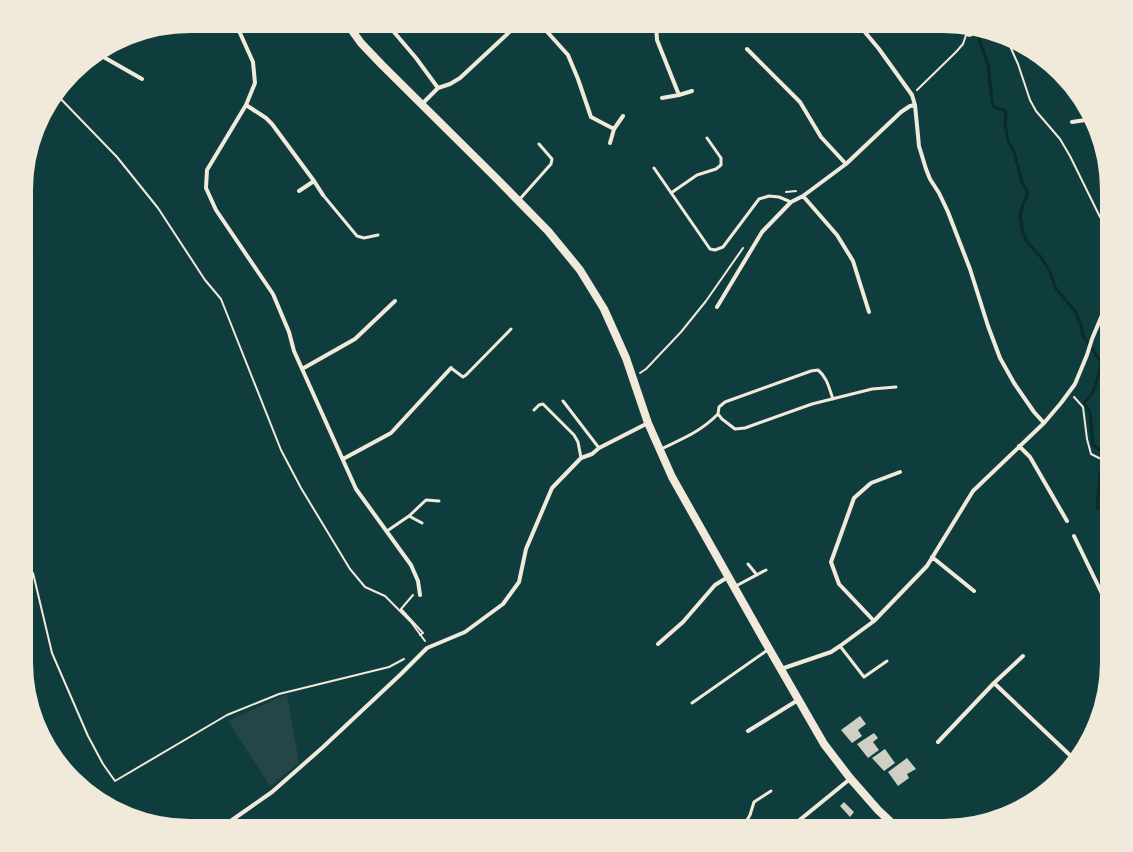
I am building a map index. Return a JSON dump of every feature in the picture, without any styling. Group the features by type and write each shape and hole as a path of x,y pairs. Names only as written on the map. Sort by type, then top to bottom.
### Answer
{"main road":[{"path":"353,32 361,43 421,105 548,231 580,270 604,309 626,358 648,423 672,477 728,577 824,744 850,778 889,820"}],"street":[{"path":"239,32 253,62 255,83 246,105 207,170 206,188 216,210 273,294 289,332 294,351 356,489 411,565 418,581 420,595"},
{"path":"394,32 416,58 438,88"},
{"path":"421,105 438,88 450,84 460,78 509,32"},
{"path":"547,32 568,55 591,117 614,129"},
{"path":"656,32 657,40 679,95"},
{"path":"865,32 912,95 915,105 919,146 926,169 948,212 970,269 1000,358 1014,383 1034,412 1044,423"},
{"path":"747,50 800,102 821,137 846,164"},
{"path":"104,57 142,79"},
{"path":"662,98 679,95 692,90"},
{"path":"246,105 266,118 272,124 323,194"},
{"path":"716,307 762,232 791,202 803,196 846,164 901,112 910,106 915,105"},
{"path":"610,142 614,129 623,116"},
{"path":"1072,122 1085,120"},
{"path":"299,191 314,181"},
{"path":"803,196 837,235 853,261 869,312"},
{"path":"302,369 356,339 395,301"},
{"path":"780,669 831,652 840,646 874,621 927,566 973,491 1044,423 1075,384 1101,318"},
{"path":"343,459 391,432 451,368"},
{"path":"232,820 272,792 322,748 429,647 465,632 503,604 519,582 526,549 552,488 581,458 592,454 599,448 648,423"},
{"path":"1019,446 1030,457 1067,521"},
{"path":"874,621 839,584 831,562 854,498 871,483 900,472"},
{"path":"1074,536 1101,592"},
{"path":"932,557 974,591"},
{"path":"658,644 683,622 716,585 728,577"},
{"path":"938,742 994,683 1023,656"},
{"path":"994,683 1070,756"},
{"path":"748,731 798,700"},
{"path":"799,820 850,778"}],"lane":[{"path":"671,193 697,175 716,169 721,165 721,158 707,138"},
{"path":"518,201 551,164 552,159 539,144"},
{"path":"654,168 710,249 715,250 723,247 759,199 769,196 779,197 791,202"},
{"path":"323,194 357,236 364,238 378,236"},
{"path":"451,368 463,377 466,375 510,328"},
{"path":"660,450 708,424 718,414 719,407 725,402 811,371 818,370 823,373 833,399"},
{"path":"718,414 735,429 745,428 812,404 872,388 896,387"},
{"path":"563,401 599,448"},
{"path":"534,410 539,405 543,404 574,435 578,442 581,458"},
{"path":"387,531 409,516 426,500 439,501"},
{"path":"409,516 422,523"},
{"path":"748,564 757,575"},
{"path":"734,587 766,570"},
{"path":"840,646 864,677 887,661"},
{"path":"692,703 769,649"},
{"path":"747,820 754,802 771,791"}],"path":[{"path":"1010,47 1018,64 1030,100 1036,111 1060,139 1101,218"},
{"path":"61,99 117,156 158,208 206,280 221,299 282,450 301,488 350,569 366,587 385,596 412,622 429,647"},
{"path":"1070,391 1083,407 1087,439 1091,454 1101,459"},
{"path":"32,572 52,654 88,736 103,764 115,781 227,715 279,694 389,667 408,658"},
{"path":"419,588 402,609 423,633 420,635"}],"shaded area":[{"path":"287,694 299,763 270,786 228,721"}],"building":[{"path":"860,716 866,724 858,730 862,736 852,743 841,730"},
{"path":"874,733 878,738 873,742 879,750 868,758 857,744"},
{"path":"885,749 895,763 884,771 872,758"},
{"path":"907,758 916,769 907,774 909,778 898,786 888,772"},
{"path":"844,802 854,812 850,817 840,806"}],"waterway":[{"path":"978,36 988,65 992,101 994,107 1006,112 1005,123 1008,141 1014,152 1022,182 1027,191 1027,196 1020,215 1023,234 1028,243 1041,257 1049,270 1056,289 1075,311 1082,328 1082,334 1101,362"},
{"path":"1101,362 1094,389 1084,403 1090,412 1093,445 1101,451"},
{"path":"1101,470 1097,508 1101,508"}]}
